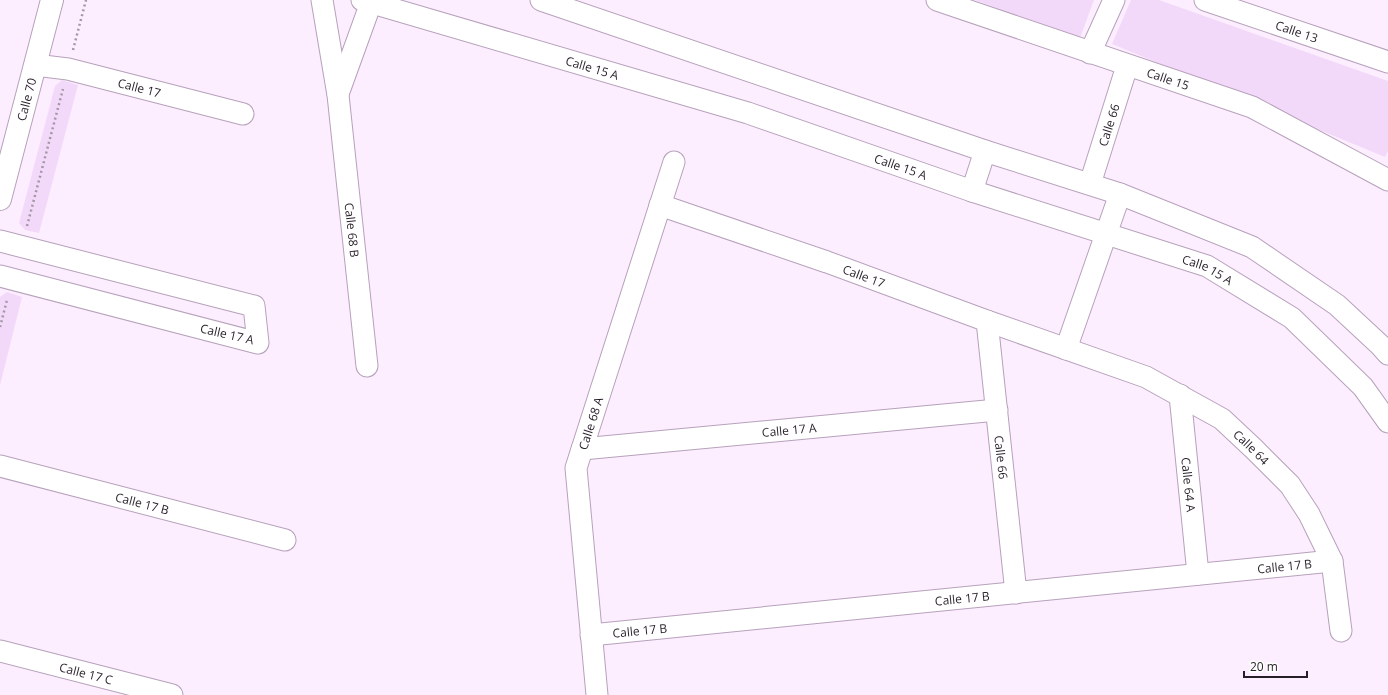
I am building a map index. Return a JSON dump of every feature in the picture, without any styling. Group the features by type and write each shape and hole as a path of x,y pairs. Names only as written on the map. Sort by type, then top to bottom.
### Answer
{"main road":[{"name":"Calle 70","path":"0,199 52,0"}],"street":[{"name":"Calle 68 B","path":"322,0 338,95 367,366"},
{"path":"540,0 985,151 1120,194 1252,247 1338,305 1388,354"},
{"name":"Calle 15","path":"938,0 1252,108 1388,180"},
{"path":"1090,53 1114,0"},
{"name":"Calle 13","path":"1206,0 1388,62"},
{"name":"Calle 68 B","path":"338,95 369,1"},
{"name":"Calle 15 A","path":"369,1 748,113 972,191 1207,266 1292,318 1363,387 1388,422"},
{"name":"Calle 17","path":"35,65 68,69 243,114"},
{"name":"Calle 66","path":"1090,184 1127,66"},
{"path":"972,191 985,151"},
{"name":"Calle 68 A","path":"597,695 576,468 674,162"},
{"path":"1066,349 1120,194"},
{"name":"Calle 17","path":"660,205 827,262 1066,349"},
{"name":"Calle 17 A","path":"0,241 254,306 258,343 6,277"},
{"name":"Calle 66","path":"987,321 1016,593"},
{"name":"Calle 64","path":"1066,349 1146,377 1222,419 1290,485 1309,514 1332,561 1341,631"},
{"name":"Calle 64 A","path":"1180,395 1198,574"},
{"name":"Calle 17 A","path":"582,449 997,410"},
{"name":"Calle 17 B","path":"0,466 286,540"},
{"name":"Calle 17 B","path":"591,635 1332,561"},
{"name":"Calle 17 C","path":"0,651 172,695"}],"path":[{"path":"22,247 86,0"},
{"path":"0,327 6,277"}],"shaded area":[{"path":"975,0 1094,0 1080,38"},
{"path":"1131,0 1159,0 1388,81 1388,151 1385,157 1112,44"},
{"path":"62,80 78,85 39,233 25,230 19,223 55,86"},
{"path":"7,292 22,297 0,385 0,297"}]}
